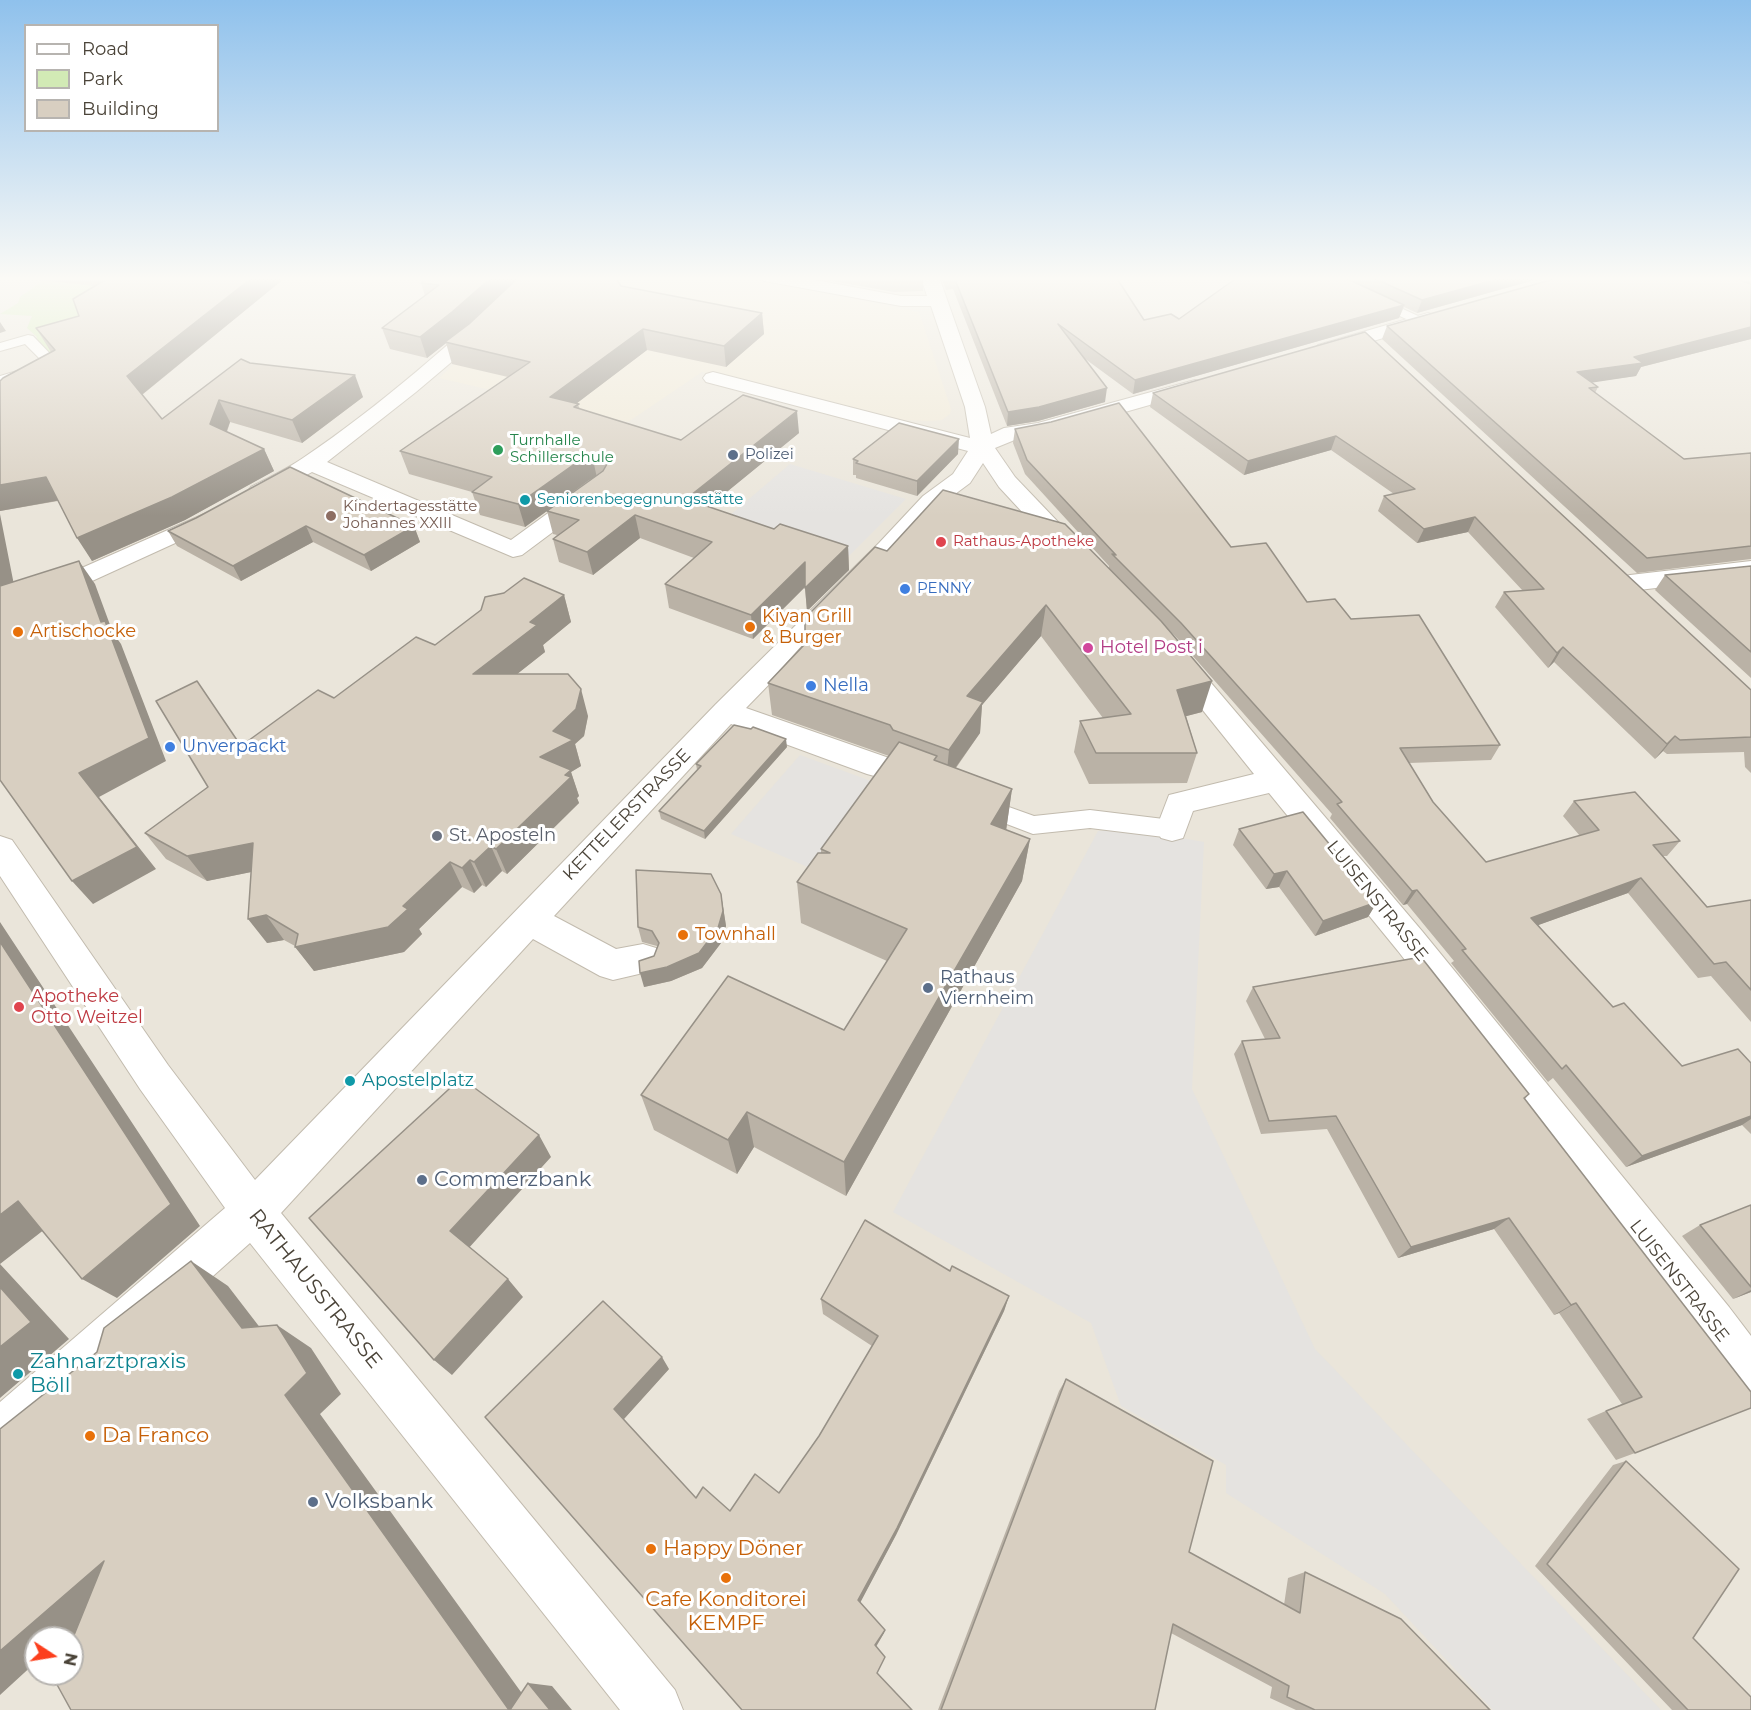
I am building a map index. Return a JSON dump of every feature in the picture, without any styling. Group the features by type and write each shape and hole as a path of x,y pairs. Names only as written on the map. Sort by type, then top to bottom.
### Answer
{"street":[{"path":"0,606 59,587 195,527 310,464 445,357"},
{"path":"957,357 975,407 982,446 1007,483 1094,574"},
{"path":"713,378 955,442 982,446 1012,433 1040,429 1209,382"},
{"name":"KETTELERSTRASSE","path":"0,1434 253,1212 726,711 888,548 931,501 962,478 982,446"},
{"path":"310,464 327,469 513,550 598,488"},
{"path":"1630,583 1751,568"},
{"name":"LUISENSTRASSE","path":"1157,638 1431,968 1713,1323 1751,1375"},
{"path":"726,711 889,771"},
{"path":"1172,829 1180,803 1277,780"},
{"name":"RATHAUSSTRASSE","path":"0,849 154,1077 253,1212 655,1710"},
{"path":"528,919 613,965 643,959"}],"lane":[{"path":"0,381 54,365 46,357"},
{"path":"956,796 1034,825 1090,819 1172,829"}],"shaded area":[{"path":"0,357 1751,357 1751,1710 0,1710"},
{"path":"461,357 934,357 951,409 950,414 942,420 904,420 702,372 628,422 439,378"},
{"path":"790,464 906,499 843,562 722,522"},
{"path":"800,755 882,785 817,871 731,834"},
{"path":"1131,829 1204,842 1192,1089 1315,1349 1661,1710 1493,1710 1385,1594 1226,1493 1226,1465 1121,1406 1091,1323 893,1212 1098,831"}],"building":[{"path":"42,357 151,357 127,376 162,419 241,359 250,363 355,375 292,420 219,400 210,424 264,449 172,497 77,538 46,477 0,485 0,381"},
{"path":"508,357 605,357 550,397 579,404 574,407 681,440 743,395 797,411 686,499 774,529 780,524 848,546 805,588 805,562 751,615 665,584 712,542 635,515 587,552 553,539 579,520 547,511 603,471 607,464 602,457 592,455 583,458 518,504 472,492 492,477 400,451 530,362"},
{"path":"986,357 1083,357 1107,388 1039,407 1008,412"},
{"path":"1103,357 1218,357 1135,380"},
{"path":"1279,357 1392,357 1751,690 1751,737 1680,740 1675,736 1667,744 1563,647 1557,653 1504,592 1544,589 1475,517 1424,529 1384,496 1415,489 1336,436 1248,461 1153,393"},
{"path":"1422,357 1635,357 1643,363 1577,372 1598,387 1589,388 1684,459 1751,453 1751,546 1647,558"},
{"path":"1119,403 1231,547 1266,543 1307,602 1335,599 1351,619 1419,615 1500,745 1400,748 1433,802 1486,862 1599,830 1574,801 1635,792 1680,841 1653,845 1707,907 1751,900 1751,990 1726,962 1714,964 1641,878 1531,918 1613,1007 1624,1003 1682,1066 1738,1049 1751,1063 1751,1116 1642,1156 1566,1065 1562,1069 1462,950 1466,949 1417,890 1412,891 1337,804 1342,802 1181,623 1112,554 1116,555 1027,460 1015,429 1051,422"},
{"path":"899,423 959,439 917,481 856,463 858,461 853,459"},
{"path":"290,467 414,526 364,555 306,526 233,566 168,531 196,518"},
{"path":"943,490 1065,524 1161,621 1212,681 1177,690 1197,753 1096,753 1080,721 1131,714 1046,605 967,696 983,702 949,750 893,730 890,725 768,683 805,644 805,618 875,547 887,551"},
{"path":"79,561 101,622 105,621 149,738 79,773 137,847 72,881 0,780 0,586"},
{"path":"1751,566 1751,652 1665,575"},
{"path":"524,578 564,595 530,622 537,625 473,674 568,674 581,689 576,709 553,731 573,740 540,757 571,770 565,775 571,777 496,849 491,846 474,862 470,860 462,868 450,862 403,906 408,909 388,927 295,947 298,934 266,915 248,919 253,843 187,856 145,833 208,787 156,701 197,681 241,746 318,690 334,698 416,637 435,645 481,610 485,597 504,593"},
{"path":"734,725 751,729 753,727 786,739 704,831 659,811 701,766 696,764"},
{"name":"Rathaus Viernheim","path":"899,742 937,756 934,760 1012,789 991,824 1030,839 844,1162 747,1112 728,1140 641,1095 728,976 844,1030 907,929 797,882 818,853 830,853 821,849"},
{"path":"1303,812 1377,902 1323,921 1287,871 1274,874 1239,829"},
{"name":"Townhall","path":"636,870 711,874 721,894 723,911 718,928 699,953 667,967 640,973 639,961 654,956 659,943 652,931 638,927"},
{"path":"0,942 171,1204 82,1279 18,1201 0,1215"},
{"path":"1421,957 1529,1094 1524,1098 1751,1392 1751,1408 1635,1453 1606,1411 1642,1397 1576,1303 1571,1305 1509,1218 1411,1247 1336,1116 1269,1121 1242,1041 1280,1038 1253,987"},
{"path":"461,1078 539,1135 450,1231 508,1279 434,1360 309,1218"},
{"path":"1751,1205 1751,1287 1700,1225"},
{"path":"865,1220 950,1271 952,1266 1009,1296 897,1528 858,1600 885,1630 875,1645 885,1657 877,1673 912,1710 742,1710 485,1417 603,1301 662,1357 614,1409 696,1498 703,1487 730,1511 755,1474 779,1493 819,1436 878,1336 821,1299"},
{"path":"191,1261 242,1328 277,1325 307,1373 285,1395 509,1710 71,1710 58,1686 84,1686 84,1626 78,1626 104,1561 29,1626 24,1626 24,1630 0,1651 0,1429 97,1352 104,1328"},
{"path":"0,1287 31,1322 0,1347"},
{"path":"1066,1379 1213,1461 1189,1552 1300,1613 1305,1572 1401,1619 1490,1710 1315,1710 1287,1697 1289,1686 1173,1624 1155,1710 941,1710"},
{"path":"1626,1461 1739,1569 1693,1638 1751,1697 1751,1710 1688,1710 1547,1564"},
{"path":"528,1683 550,1710 510,1710"}],"place":[{"name":"Turnhalle Schillerschule","path":"498,450"},
{"name":"Polizei","path":"733,455"},
{"name":"Seniorenbegegnungsstätte","path":"525,500"},
{"name":"Kindertagesstätte Johannes XXIII","path":"331,516"},
{"name":"Rathaus-Apotheke","path":"941,542"},
{"name":"PENNY","path":"905,589"},
{"name":"Kiyan Grill & Burger","path":"750,627"},
{"name":"Artischocke","path":"18,632"},
{"name":"Hotel Post i","path":"1088,648"},
{"name":"Nella","path":"811,686"},
{"name":"Unverpackt","path":"170,747"},
{"name":"St. Aposteln","path":"437,836"},
{"name":"Townhall","path":"683,935"},
{"name":"Rathaus Viernheim","path":"928,988"},
{"name":"Apotheke Otto Weitzel","path":"19,1007"},
{"name":"Apostelplatz","path":"350,1081"},
{"name":"Commerzbank","path":"422,1180"},
{"name":"Zahnarztpraxis Böll","path":"18,1374"},
{"name":"Da Franco","path":"90,1436"},
{"name":"Volksbank","path":"313,1502"},
{"name":"Happy Döner","path":"651,1549"},
{"name":"Cafe Konditorei KEMPF","path":"726,1578"}]}
